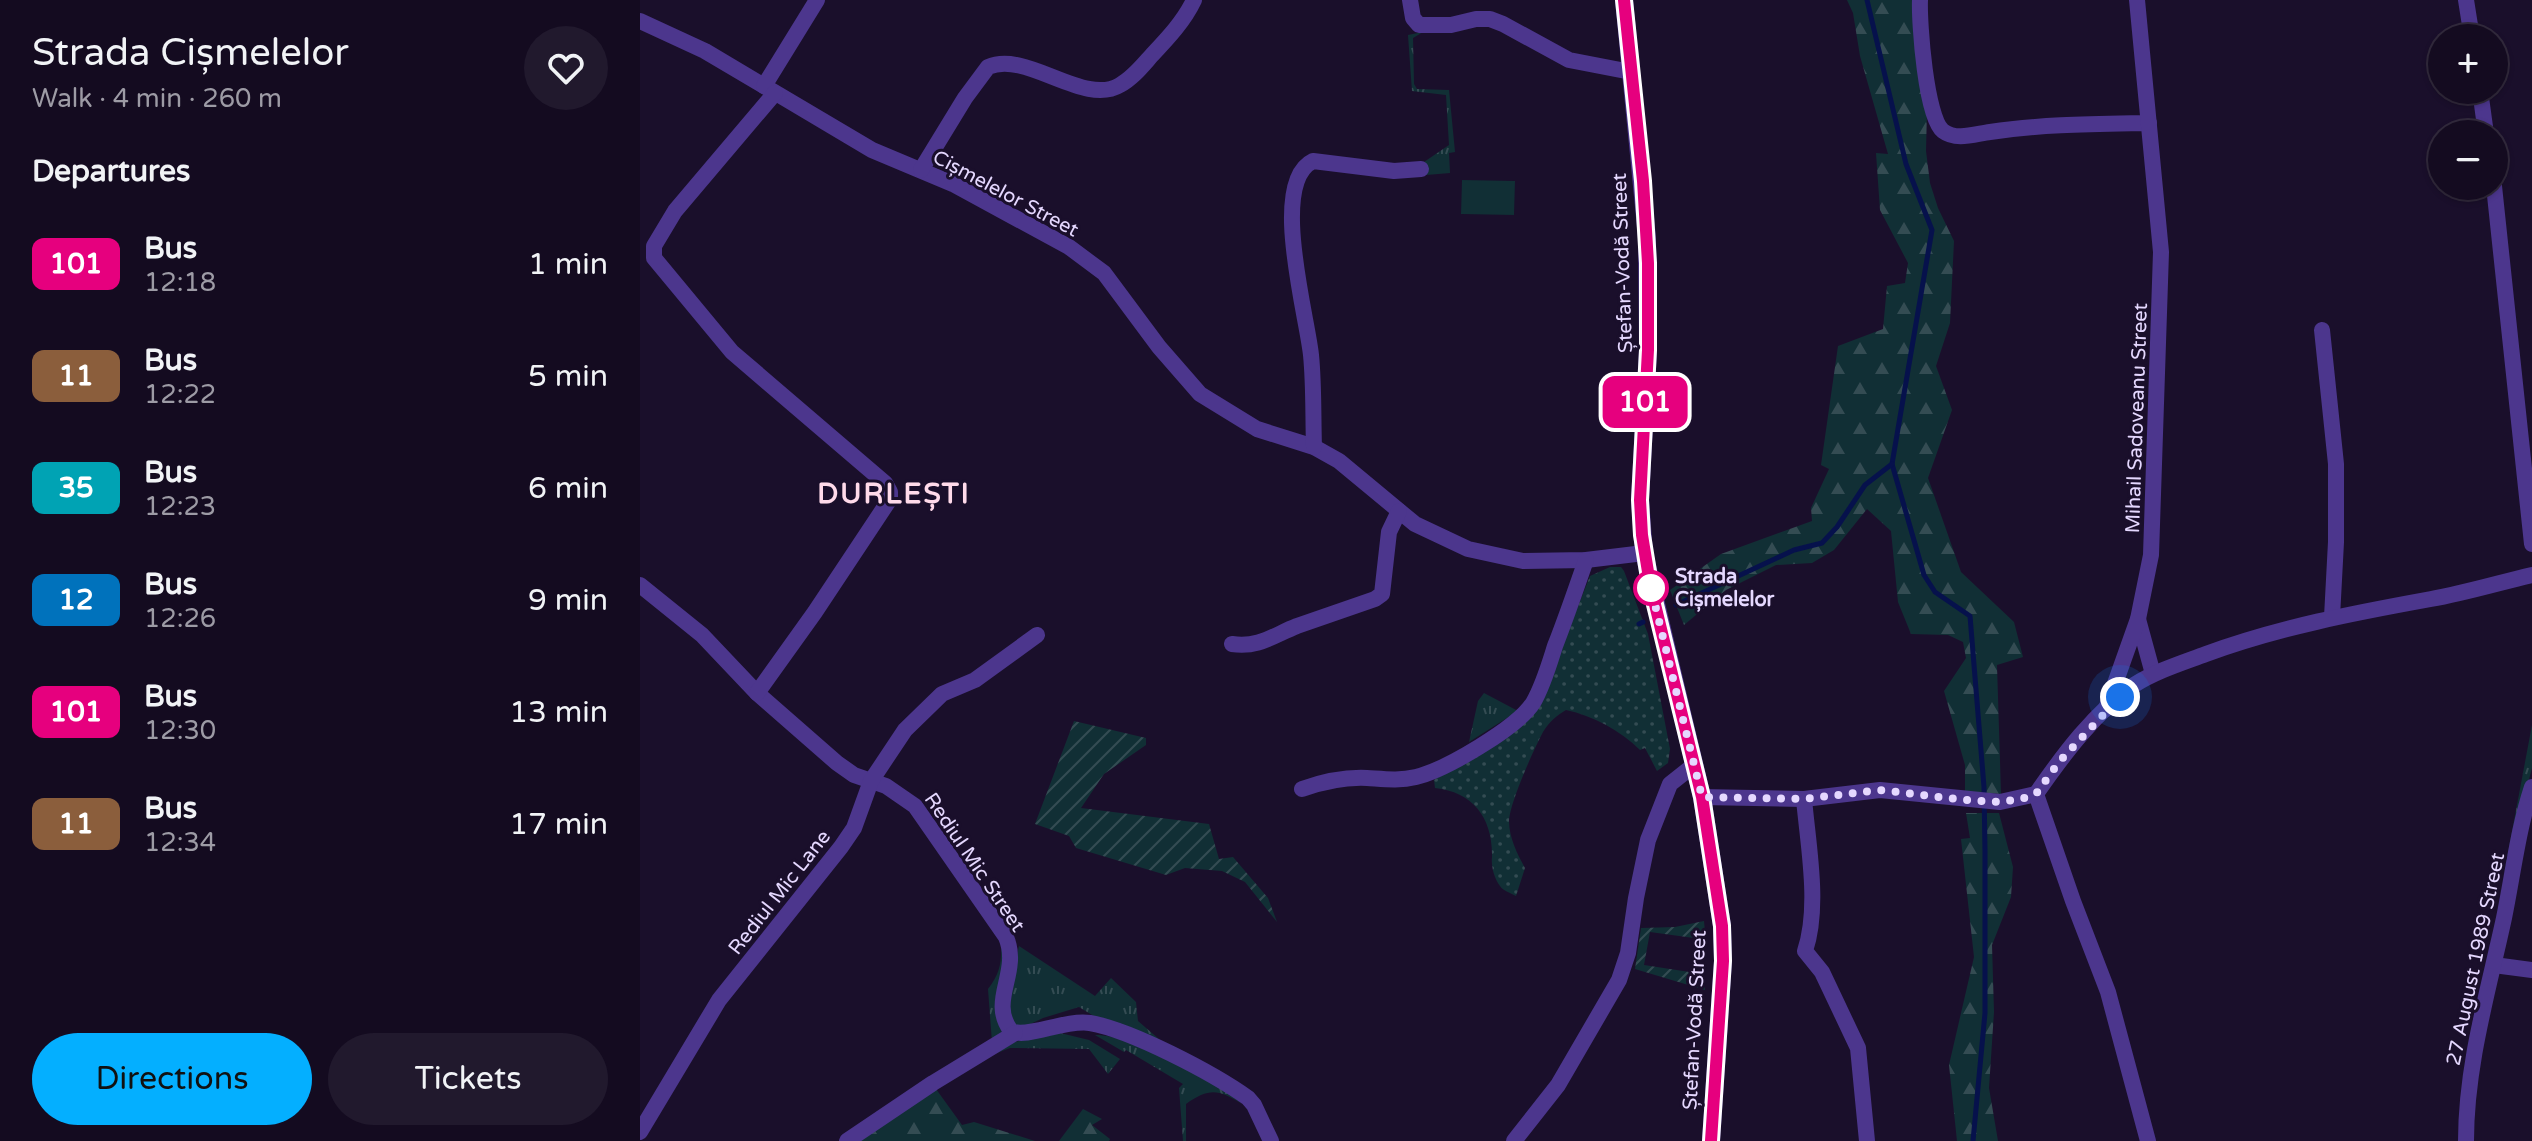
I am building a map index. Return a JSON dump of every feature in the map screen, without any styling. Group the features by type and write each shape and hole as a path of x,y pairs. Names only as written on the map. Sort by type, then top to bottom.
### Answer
{"street":[{"path":"757,693 890,499 890,492 885,483 732,352 654,258 654,246 675,211 770,89 817,0"},
{"path":"921,170 988,67 1009,64 1089,88 1108,90 1121,85 1138,69 1171,34 1194,0"},
{"path":"1410,0 1413,18 1419,25 1451,25 1490,19 1569,60 1631,72"},
{"name":"Ștefan-Vodă Street","path":"1624,0 1643,181 1649,287 1640,500 1644,553 1702,797 1722,926 1723,961 1711,1141"},
{"path":"1920,0 1920,37 1926,76 1935,119 1941,131 1956,137 2023,127 2149,123"},
{"name":"Mihail Sadoveanu Street","path":"2106,709 2138,619 2151,555 2161,252 2137,0"},
{"path":"2466,0 2470,24"},
{"name":"Cișmelelor Street","path":"640,21 705,51 872,150 953,184 1069,247 1104,273 1187,381 1215,405 1257,429 1314,447 1339,461 1415,524 1442,539 1491,556 1523,561 1586,560 1644,553"},
{"path":"1314,447 1311,354 1292,230 1293,193 1298,174 1304,165 1313,161 1394,171 1421,169"},
{"path":"2495,200 2532,544"},
{"path":"2322,330 2336,464 2332,617"},
{"path":"1232,644 1247,646 1261,643 1382,594 1389,532 1399,511"},
{"path":"1302,789 1320,783 1365,778 1393,780 1437,770 1522,715 1532,705 1544,679 1586,560"},
{"name":"Mihail Sadoveanu Street","path":"2036,794 2059,762 2106,709 2153,674 2255,636 2532,575"},
{"name":"Rediul Mic Street","path":"640,585 702,635 757,693 837,763 854,775 896,791 915,806 1006,937 1012,955 1002,1012 1007,1026 1015,1033"},
{"path":"2138,619 2153,674"},
{"name":"Rediul Mic Lane","path":"640,1132 719,1000 854,828 871,781 895,742 942,694 975,680 1037,635"},
{"path":"1514,1141 1558,1085 1619,980 1628,953 1648,840 1670,784 1694,765"},
{"name":"27 August 1989 Street","path":"2466,1141 2470,1078 2482,1007 2494,965 2524,810 2532,787"},
{"path":"1702,797 1804,799 1880,790 2000,802 2036,794 2108,992 2148,1141"},
{"path":"1804,799 1811,896 1810,938 1805,951 1822,972 1858,1048 1867,1141"},
{"path":"2494,965 2532,970"},
{"path":"847,1141 1015,1033 1022,1035 1070,1022 1090,1023 1141,1041 1248,1098 1271,1141"}],"green space":[{"path":"1847,0 1917,0 1930,183 1954,241 1950,323 1936,366 1952,410 1928,478 1961,572 2014,622 2023,657 1997,665 2001,794 1965,791 1965,765 1944,691 1966,658 1963,642 1948,635 1911,634 1898,602 1891,531 1867,509 1834,550 1812,563 1776,565 1726,590 1684,625 1670,590 1721,554 1812,521 1811,508 1829,469 1821,465 1838,346 1883,329 1887,286 1905,283 1908,263 1880,210 1876,153 1888,154 1860,56 1853,13"},
{"path":"1423,32 1413,38 1414,84 1417,89 1449,90 1455,152 1449,153 1450,173 1426,175 1424,162 1449,145 1446,95 1412,91 1408,35"},
{"path":"1462,180 1515,181 1514,215 1461,214"},
{"path":"1610,567 1621,567 1624,571 1648,634 1670,749 1668,763 1657,771 1645,748 1640,750 1615,730 1586,716 1566,710 1553,720 1534,750 1510,812 1512,839 1525,868 1516,896 1503,889 1496,879 1489,830 1478,809 1460,795 1435,788 1434,780 1523,722 1539,704 1590,576"},
{"path":"1484,693 1518,711 1469,742 1478,701"},
{"path":"1074,721 1146,738 1146,745 1104,774 1081,808 1209,824 1219,859 1233,857 1268,898 1277,922 1245,882 1222,871 1185,868 1166,875 1076,848 1069,836 1035,824"},
{"path":"2532,725 2532,768 2504,874"},
{"path":"1966,813 1999,813 2013,867 2011,897 1992,945 1994,1012 1989,1088 1998,1141 1957,1141 1949,1065 1974,957 1961,839 1970,838"},
{"path":"1704,921 1705,932 1701,939 1650,932 1644,965 1696,973 1705,984 1705,990 1635,969 1641,928 1675,927"},
{"path":"1001,942 1007,956 1002,1037 992,1042 988,989 999,967"},
{"path":"1019,946 1095,996 1111,978 1136,1002 1138,1021 1174,1052 1079,1007 1020,1029 1012,1025 1008,995"},
{"path":"1056,1032 1089,1040 1120,1059 1108,1074 1089,1049 1010,1048 989,1056 1011,1043"},
{"path":"1095,1035 1131,1042 1151,1050 1212,1082 1242,1104 1214,1092 1186,1104 1186,1141 1183,1141 1179,1088 1183,1084"},
{"path":"936,1089 962,1125 974,1122 1035,1141 858,1141"},
{"path":"1083,1109 1102,1119 1092,1125 1109,1141 1059,1141"}],"waterway":[{"path":"1867,0 1906,164 1932,230 1892,464 1924,575 1935,592 1970,616 1984,787 1985,851 1985,1013 1973,1141"},
{"path":"1676,605 1794,550 1822,543 1837,527 1865,485 1892,464"},
{"path":"1639,624 1643,622"}],"bus line":[{"name":"101","path":"1624,0 1643,181 1649,287 1640,517 1650,584 1702,797 1722,926 1723,961 1711,1141"}],"place":[{"name":"Strada Cișmelelor","path":"1651,588"}],"district":[{"name":"DURLEȘTI","path":"894,493"}],"route":[{"path":"1651,588 1650,584 1702,797 1804,799 1880,790 1965,800 2000,802 2021,799 2036,794 2059,762 2120,697"}]}
